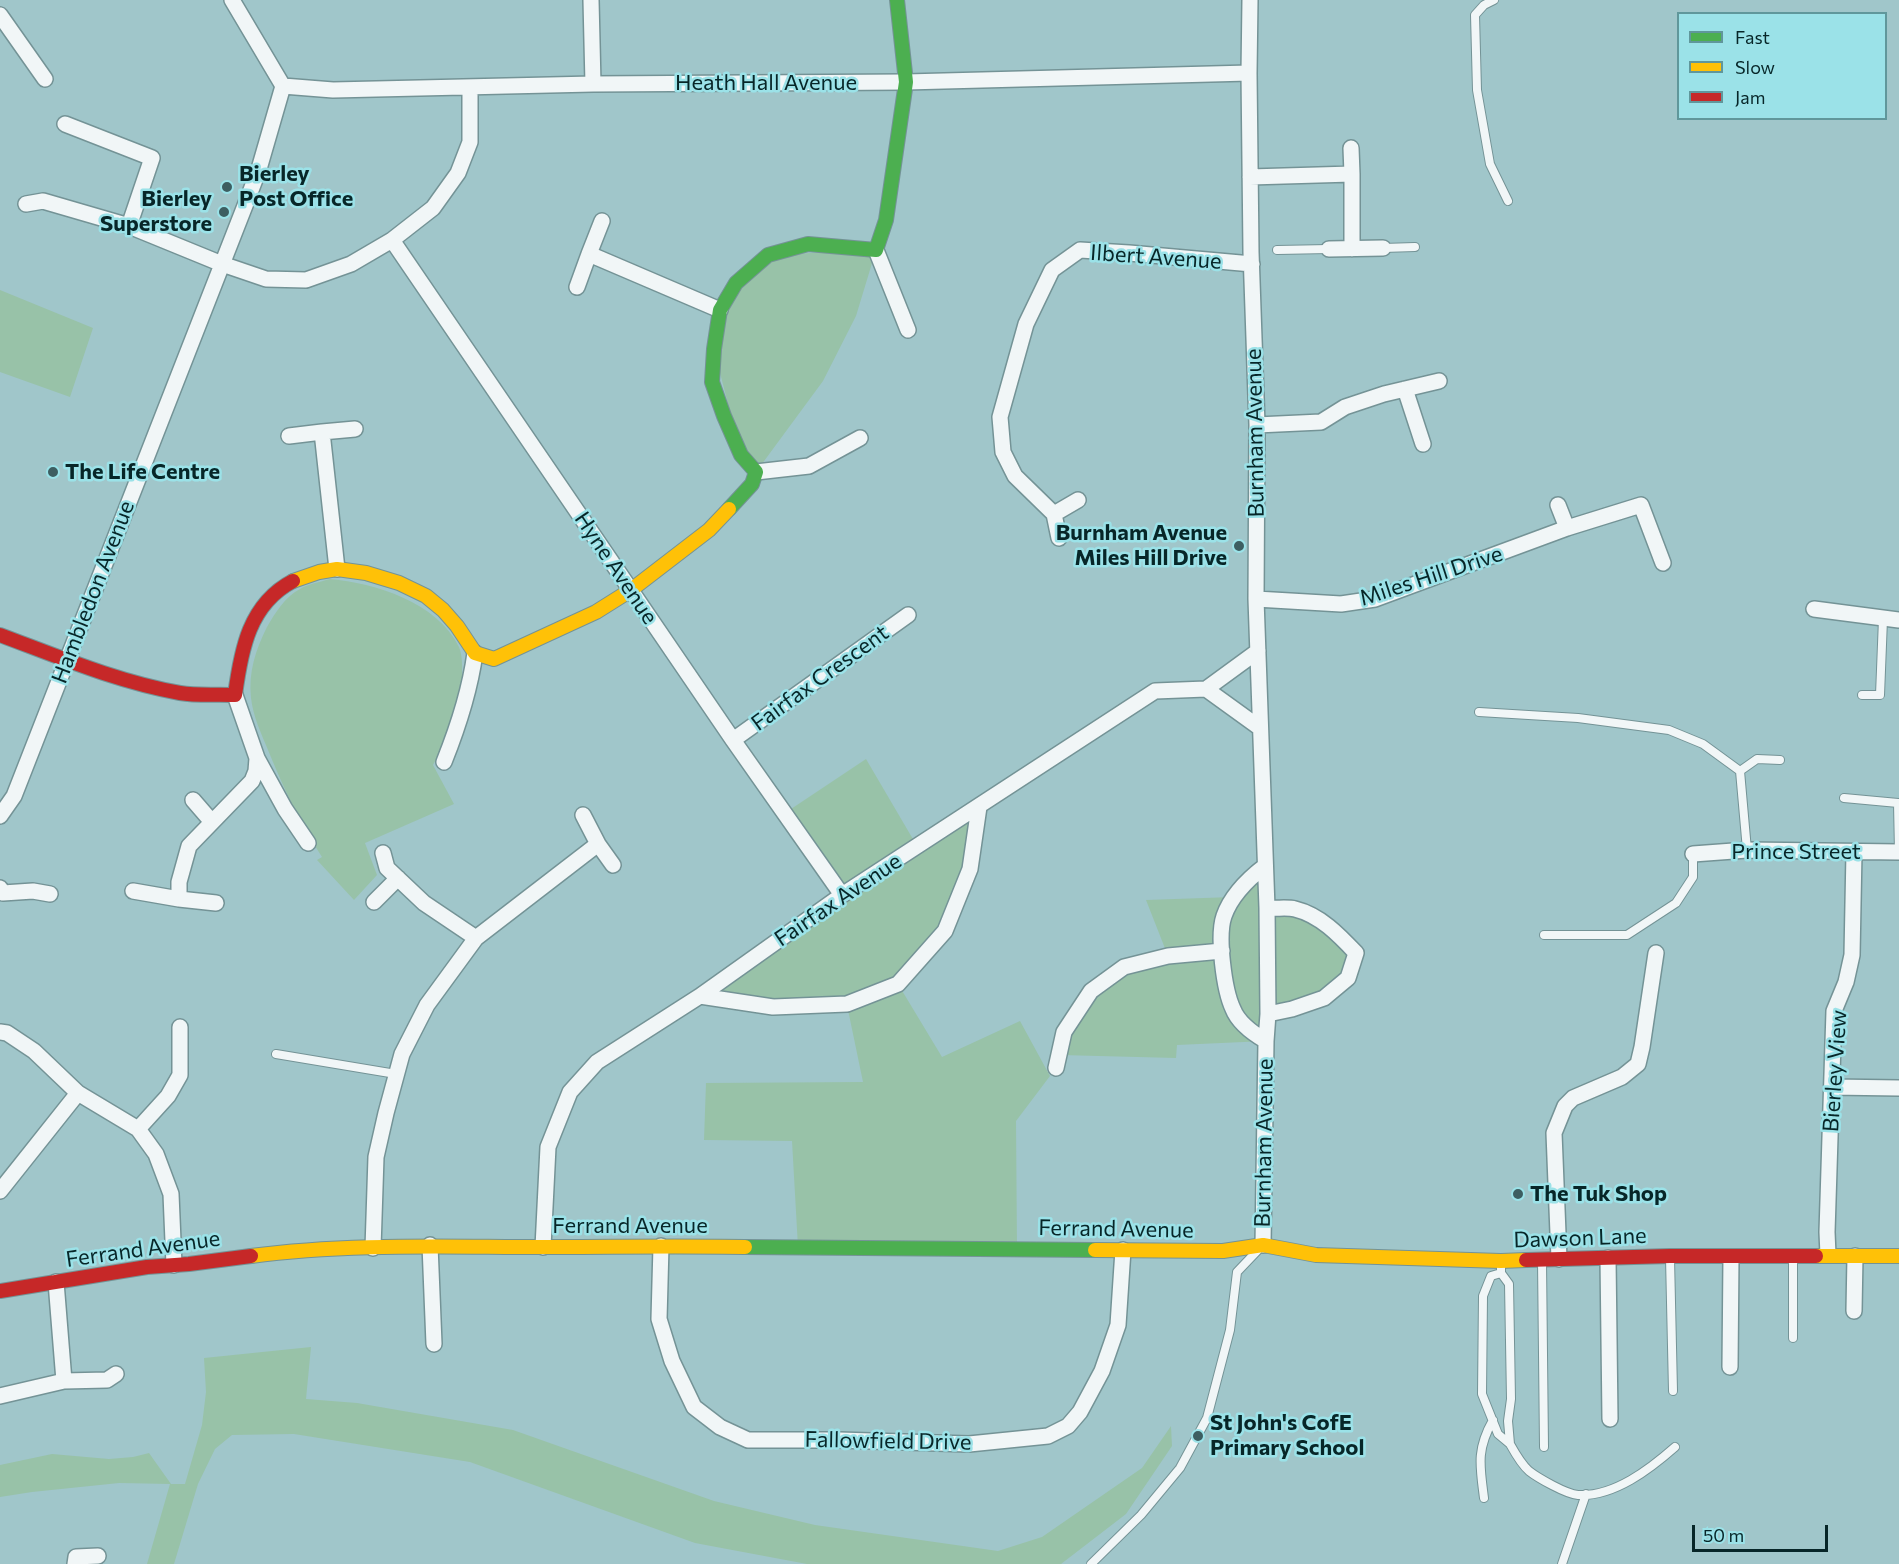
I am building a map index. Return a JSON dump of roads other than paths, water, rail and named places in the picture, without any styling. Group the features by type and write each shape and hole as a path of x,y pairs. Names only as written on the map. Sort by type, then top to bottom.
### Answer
{"street":[{"path":"232,0 283,86"},
{"path":"591,0 593,84"},
{"path":"897,0 906,82 886,220 876,250 908,330"},
{"name":"Burnham Avenue","path":"1250,0 1250,177 1257,426 1256,599 1267,909 1268,1014 1263,1245"},
{"path":"0,15 45,79"},
{"name":"Heath Hall Avenue","path":"283,86 333,90 593,84 906,82 1249,73"},
{"name":"Hambledon Avenue","path":"0,816 14,796 259,169 283,86"},
{"path":"26,204 43,201 129,226 222,264 266,279 306,280 351,264 392,240 433,208 458,174 470,142 470,87"},
{"path":"65,124 154,153 129,226"},
{"path":"1351,148 1352,249"},
{"path":"1250,177 1352,174"},
{"path":"577,287 602,221"},
{"name":"Hyne Avenue","path":"392,240 733,740 842,895"},
{"path":"756,472 741,454 712,382 720,310 736,283 768,255 808,244 876,250"},
{"path":"1329,249 1383,248"},
{"name":"Ilbert Avenue","path":"1054,514 1015,476 1003,452 1000,417 1026,324 1052,270 1080,250 1252,264"},
{"path":"589,254 720,310"},
{"path":"1257,426 1321,422 1345,407 1439,381"},
{"path":"1405,389 1423,444"},
{"path":"289,436 355,429"},
{"path":"322,432 337,569"},
{"path":"756,472 809,466 860,438"},
{"path":"475,653 494,659 596,612 631,590 710,530 752,484 756,472"},
{"path":"1059,538 1054,514 1078,500"},
{"path":"1558,505 1567,528"},
{"name":"Miles Hill Drive","path":"1256,599 1341,604 1375,599 1567,528 1641,505 1663,563"},
{"path":"308,843 285,809 257,758 235,695 241,654 254,622 271,597 296,578 337,569 391,580 417,590 439,606 458,626 475,653 472,675 454,739 444,762"},
{"path":"1814,609 1891,620"},
{"name":"Fairfax Crescent","path":"733,740 908,615"},
{"path":"0,634 66,660 182,693 235,695"},
{"path":"1258,651 1206,689 1260,728"},
{"name":"Fairfax Avenue","path":"543,1247 548,1147 570,1092 597,1062 700,996 842,895 1155,691 1206,689"},
{"path":"179,899 178,882 189,846 252,781 257,758"},
{"path":"193,800 212,822"},
{"path":"700,996 773,1007 847,1004 898,984 945,931 970,869 979,807"},
{"path":"583,815 598,844 613,865"},
{"path":"373,1248 376,1157 402,1054 427,1005 476,938 598,844"},
{"name":"Prince Street","path":"1693,854 1747,850 1899,852"},
{"name":"Bierley View","path":"1828,1256 1834,1011 1846,982 1852,955 1854,852"},
{"path":"383,853 387,868 424,903 476,938"},
{"name":"Burnham Avenue","path":"1265,866 1233,897 1223,918 1222,951 1233,1010 1253,1034 1266,1041"},
{"path":"374,902 398,878"},
{"path":"1,893 33,891 50,894"},
{"path":"133,891 216,903"},
{"path":"1267,909 1295,909 1319,920 1356,953 1348,978 1324,998 1268,1014"},
{"path":"1056,1068 1064,1032 1090,991 1124,967 1168,956 1222,951"},
{"path":"1559,1260 1554,1133 1565,1106 1573,1098 1622,1077 1638,1064 1656,953"},
{"path":"138,1129 168,1096 180,1075 180,1027"},
{"path":"0,1032 6,1033 34,1051 78,1093 138,1129 156,1154 171,1194 174,1265"},
{"path":"1832,1088 1899,1088"},
{"path":"0,1191 78,1093"},
{"path":"430,1245 434,1344"},
{"name":"Ferrand Avenue","path":"0,1292 147,1267 278,1252 430,1245 1223,1251 1263,1245"},
{"name":"Dawson Lane","path":"1263,1245 1317,1255 1501,1267 1542,1260 1670,1256 1899,1256"},
{"name":"Fallowfield Drive","path":"661,1246 659,1319 672,1361 694,1407 720,1427 748,1440 969,1444 1048,1436 1068,1426 1080,1412 1102,1371 1118,1325 1124,1250"},
{"path":"1854,1311 1855,1256"},
{"path":"1730,1367 1731,1257"},
{"path":"1608,1258 1610,1419"},
{"path":"56,1282 64,1381"},
{"path":"0,1396 64,1381 113,1381"},
{"path":"75,1564 76,1557 98,1556"}],"lane":[{"path":"1494,0 1484,5 1475,15 1477,90 1490,164 1508,201"},
{"path":"1383,248 1415,247"},
{"path":"1277,250 1329,249"},
{"path":"1862,695 1880,695 1891,620"},
{"path":"1479,712 1578,718 1669,730 1704,744 1740,771 1747,850"},
{"path":"1740,771 1757,759 1780,760"},
{"path":"1844,798 1898,802 1899,852"},
{"path":"1544,934 1627,935 1676,903 1693,877 1693,854"},
{"path":"276,1054 396,1074"},
{"path":"1091,1564 1142,1515 1180,1468 1208,1418 1230,1330 1238,1272 1263,1245"},
{"path":"1670,1256 1673,1391"},
{"path":"1793,1256 1793,1338"},
{"path":"1542,1260 1544,1447"},
{"path":"1510,1444 1508,1421 1511,1399 1509,1284 1501,1267 1491,1276 1483,1296 1482,1394 1498,1434 1510,1444 1527,1470 1576,1495 1599,1493 1630,1481 1675,1447"},
{"path":"1484,1498 1479,1457 1483,1438 1493,1420"},
{"path":"1562,1564 1586,1494"}],"place":[{"name":"Bierley Post Office","path":"227,187"},
{"name":"Bierley Superstore","path":"224,212"},
{"name":"The Life Centre","path":"53,472"},
{"name":"Burnham Avenue Miles Hill Drive","path":"1239,546"},
{"name":"The Tuk Shop","path":"1518,1194"},
{"name":"St John's CofE Primary School","path":"1198,1436"}]}
